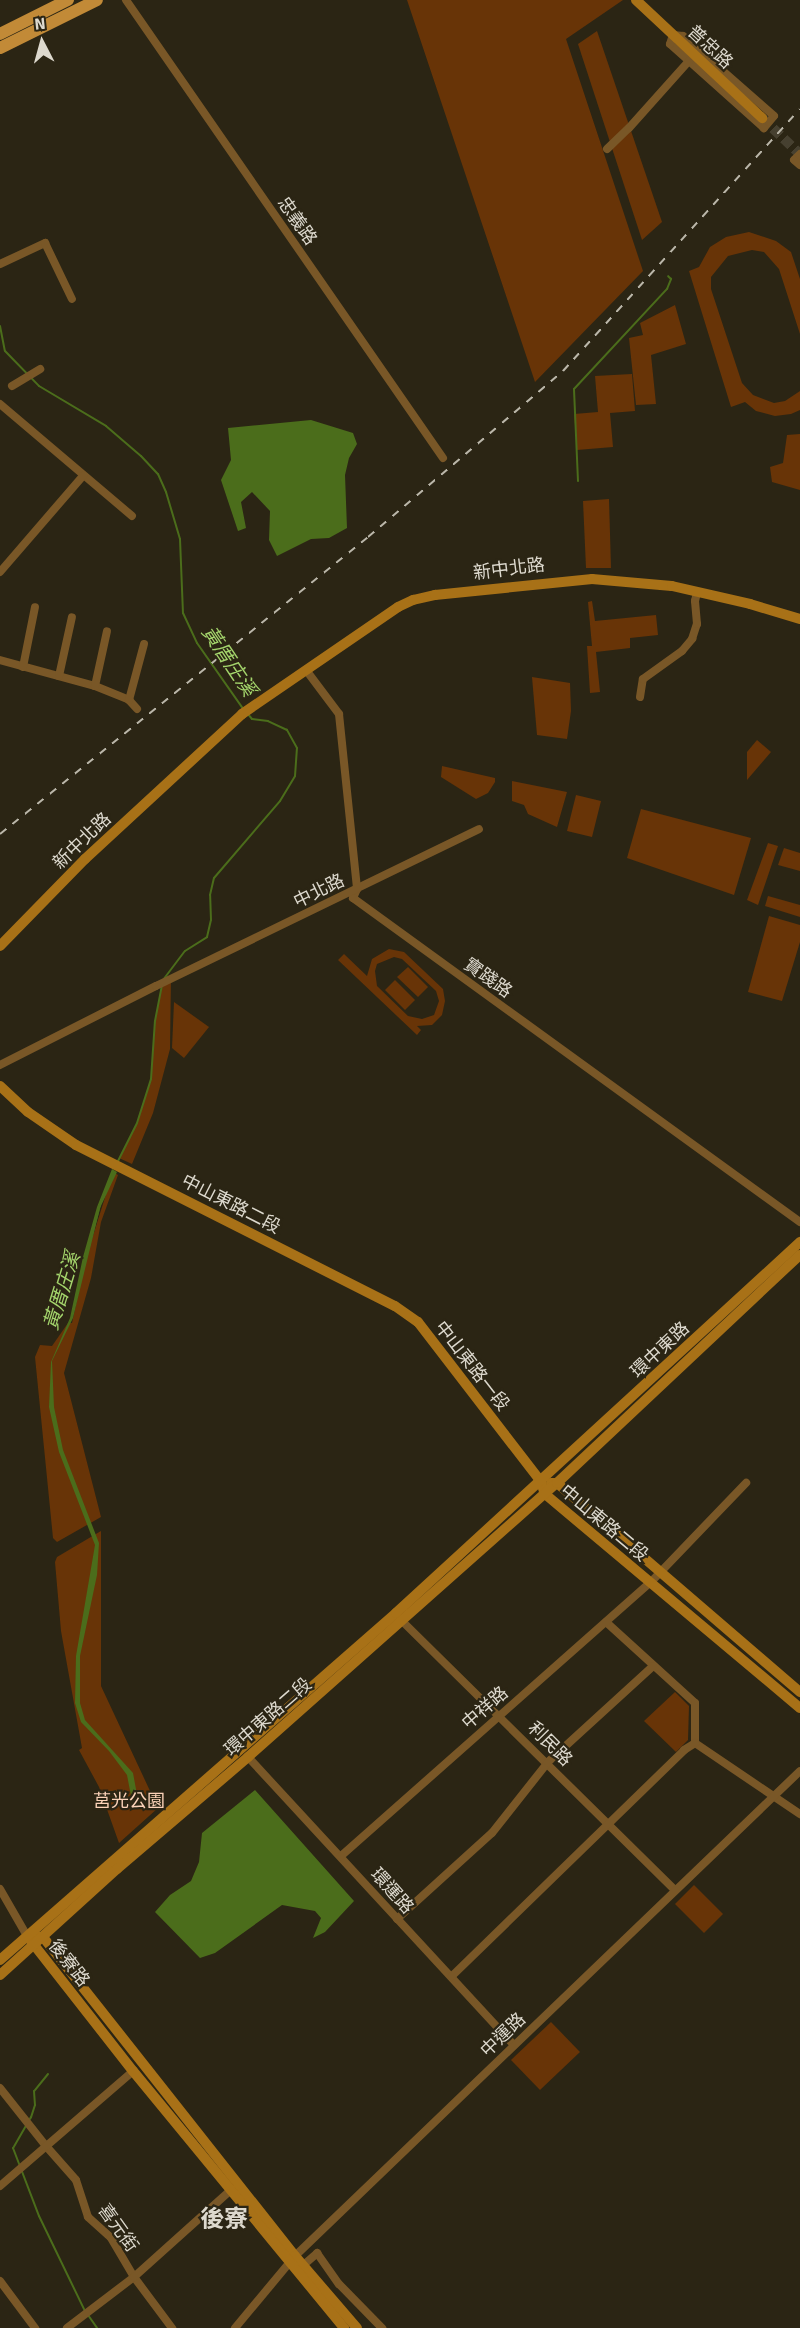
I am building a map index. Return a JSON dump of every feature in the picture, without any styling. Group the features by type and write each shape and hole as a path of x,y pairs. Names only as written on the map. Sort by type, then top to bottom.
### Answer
{"main road":[{"path":"0,34 68,0"},
{"path":"0,48 97,0"}],"street":[{"name":"忠義路","path":"126,0 443,458"},
{"name":"普忠路","path":"636,0 762,118"},
{"path":"673,35 683,36 774,116 764,128 689,61 670,44 673,35"},
{"path":"607,149 689,61"},
{"path":"800,153 794,160 800,165"},
{"path":"0,264 45,243 72,299"},
{"path":"12,386 40,369"},
{"path":"0,404 132,516"},
{"path":"0,572 83,476"},
{"name":"新中北路","path":"0,946 85,859 246,711 399,607 431,595 579,578 662,585 698,592 800,620"},
{"path":"640,698 643,679 682,651 692,639 697,624 695,601 698,592"},
{"path":"23,667 35,607"},
{"path":"59,676 72,617"},
{"path":"94,686 107,631"},
{"path":"129,700 144,644"},
{"path":"0,660 94,686 129,700 137,709"},
{"name":"實踐路","path":"306,670 339,714 357,889 353,898 800,1222"},
{"name":"中北路","path":"0,1065 171,978 479,829"},
{"name":"中山東路二段","path":"0,1086 52,1130 114,1165 360,1290"},
{"name":"環中東路","path":"542,1482 800,1242"},
{"name":"環中東路","path":"557,1483 800,1255"},
{"name":"中山東路一段","path":"360,1290 395,1306 418,1322 542,1482"},
{"name":"中山東路二段","path":"800,1692 557,1483 542,1482 545,1494 800,1708"},
{"name":"環中東路二段","path":"0,1975 30,1940 542,1482"},
{"name":"環中東路二段","path":"0,1960 30,1940 43,1937 117,1869 248,1757 557,1483"},
{"name":"中祥路","path":"341,1856 650,1583 746,1483"},
{"name":"利民路","path":"402,1621 548,1762 675,1890"},
{"path":"606,1622 695,1703 695,1743"},
{"path":"397,1919 492,1833 548,1762 653,1666"},
{"path":"695,1743 800,1814"},
{"path":"452,1976 684,1750 695,1743"},
{"name":"環運路","path":"248,1757 514,2045"},
{"name":"中運路","path":"235,2328 295,2264 514,2045 800,1771"},
{"path":"0,1889 30,1940"},
{"name":"後寮路","path":"43,1937 344,2328"},
{"name":"後寮路","path":"30,1940 230,2191 295,2264 357,2328"},
{"path":"0,2186 133,2071"},
{"name":"喜元街","path":"0,2088 76,2180 88,2217 111,2238 134,2277 172,2328"},
{"path":"67,2328 134,2277 230,2191"},
{"path":"295,2264 317,2253 339,2284 382,2328"},
{"path":"0,2281 35,2328"}],"green space":[{"path":"407,0 623,0 566,39 643,271 535,382"},
{"path":"597,31 662,222 642,240 578,44"},
{"path":"749,232 776,241 791,252 800,279 800,334 779,269 764,252 752,250 728,256 711,277 711,289 742,383 753,395 774,403 785,401 800,391 800,410 791,414 775,416 756,411 745,402 731,407 689,271 699,267 710,247 726,237"},
{"path":"675,305 686,344 651,355 656,404 636,405 629,338 643,335 640,323"},
{"path":"632,374 635,411 610,413 613,447 577,450 574,414 598,412 595,376"},
{"path":"800,434 800,490 772,482 770,467 783,463 787,435"},
{"path":"609,499 611,568 586,568 583,501"},
{"path":"592,601 595,621 656,615 658,635 630,638 630,648 596,652 600,692 590,693 587,646 592,646 588,602"},
{"path":"532,677 570,683 571,711 567,739 537,735"},
{"path":"757,740 771,752 747,780 747,752"},
{"path":"442,766 495,778 495,782 488,793 476,799 441,777"},
{"path":"512,781 567,792 557,827 528,814 524,805 512,801"},
{"path":"576,795 601,801 592,837 567,831"},
{"path":"641,809 751,838 734,895 627,858"},
{"path":"768,843 778,846 758,905 747,900"},
{"path":"784,848 800,853 800,871 778,865"},
{"path":"768,896 800,905 800,917 765,906"},
{"path":"769,916 800,925 800,942 782,1001 748,992"},
{"path":"389,949 404,952 443,989 445,1001 442,1015 432,1025 417,1026 421,1030 417,1035 338,960 344,954 367,976 372,959","holes":["394,957 402,959 436,991 439,1001 434,1015 422,1019 408,1016 377,986 375,971 377,964"]},
{"path":"408,967 428,987 418,997 397,977"},
{"path":"171,978 170,1049 153,1113 132,1164 119,1158 137,1123 151,1079 155,1021 163,982"},
{"path":"395,980 415,1000 405,1010 385,990"},
{"path":"174,1002 209,1027 184,1058 172,1048"},
{"path":"113,1172 118,1175 101,1222 91,1278 64,1373 101,1517 57,1542 53,1538 35,1357 40,1345 52,1346 68,1323 72,1323 86,1258"},
{"name":"莒光公園","path":"101,1531 101,1686 158,1808 119,1843 99,1787 79,1750 82,1748 61,1631 55,1562 57,1557"},
{"path":"675,1692 689,1706 688,1740 676,1752 644,1721"},
{"path":"694,1885 723,1914 704,1933 675,1904"},
{"path":"551,2022 580,2052 540,2090 511,2060"}],"shaded area":[{"path":"311,420 353,433 357,444 349,458 345,475 347,528 329,538 311,539 277,556 269,540 270,511 252,492 241,502 246,528 238,531 221,480 231,460 228,428"},
{"path":"112,1169 117,1172 100,1208 73,1318 52,1361 54,1407 63,1450 99,1543 97,1575 80,1656 80,1703 85,1720 133,1773 138,1800 132,1801 127,1775 109,1751 81,1722 75,1703 76,1656 95,1545 59,1452 49,1407 51,1362 70,1318 97,1207"},
{"path":"255,1790 354,1901 325,1932 313,1938 321,1918 315,1911 282,1905 215,1953 200,1958 155,1912 170,1895 191,1881 199,1862 202,1833"}],"waterway":[{"path":"578,481 574,389 667,289 671,279 668,276"},
{"name":"黃厝庄溪","path":"0,326 5,351 39,386 106,426 158,474 166,492 180,539 183,613 197,643 244,710"},
{"name":"黃厝庄溪","path":"163,980 185,951 207,937 211,920 210,895 214,878 280,801 295,776 297,748 287,730 268,721 252,719 248,714"},
{"name":"黃厝庄溪","path":"118,1161 137,1123 151,1079 155,1021 162,985"},
{"name":"黃厝庄溪","path":"85,1261 100,1205"},
{"path":"48,2074 34,2091 35,2105 31,2117 13,2148 39,2216 85,2311"},
{"path":"88,2315 97,2328"}],"tunnel":[{"path":"762,118 800,154"}],"railway":[{"path":"0,834 368,537 563,371 800,109"}],"district":[{"name":"後寮","path":"224,2220"}]}
